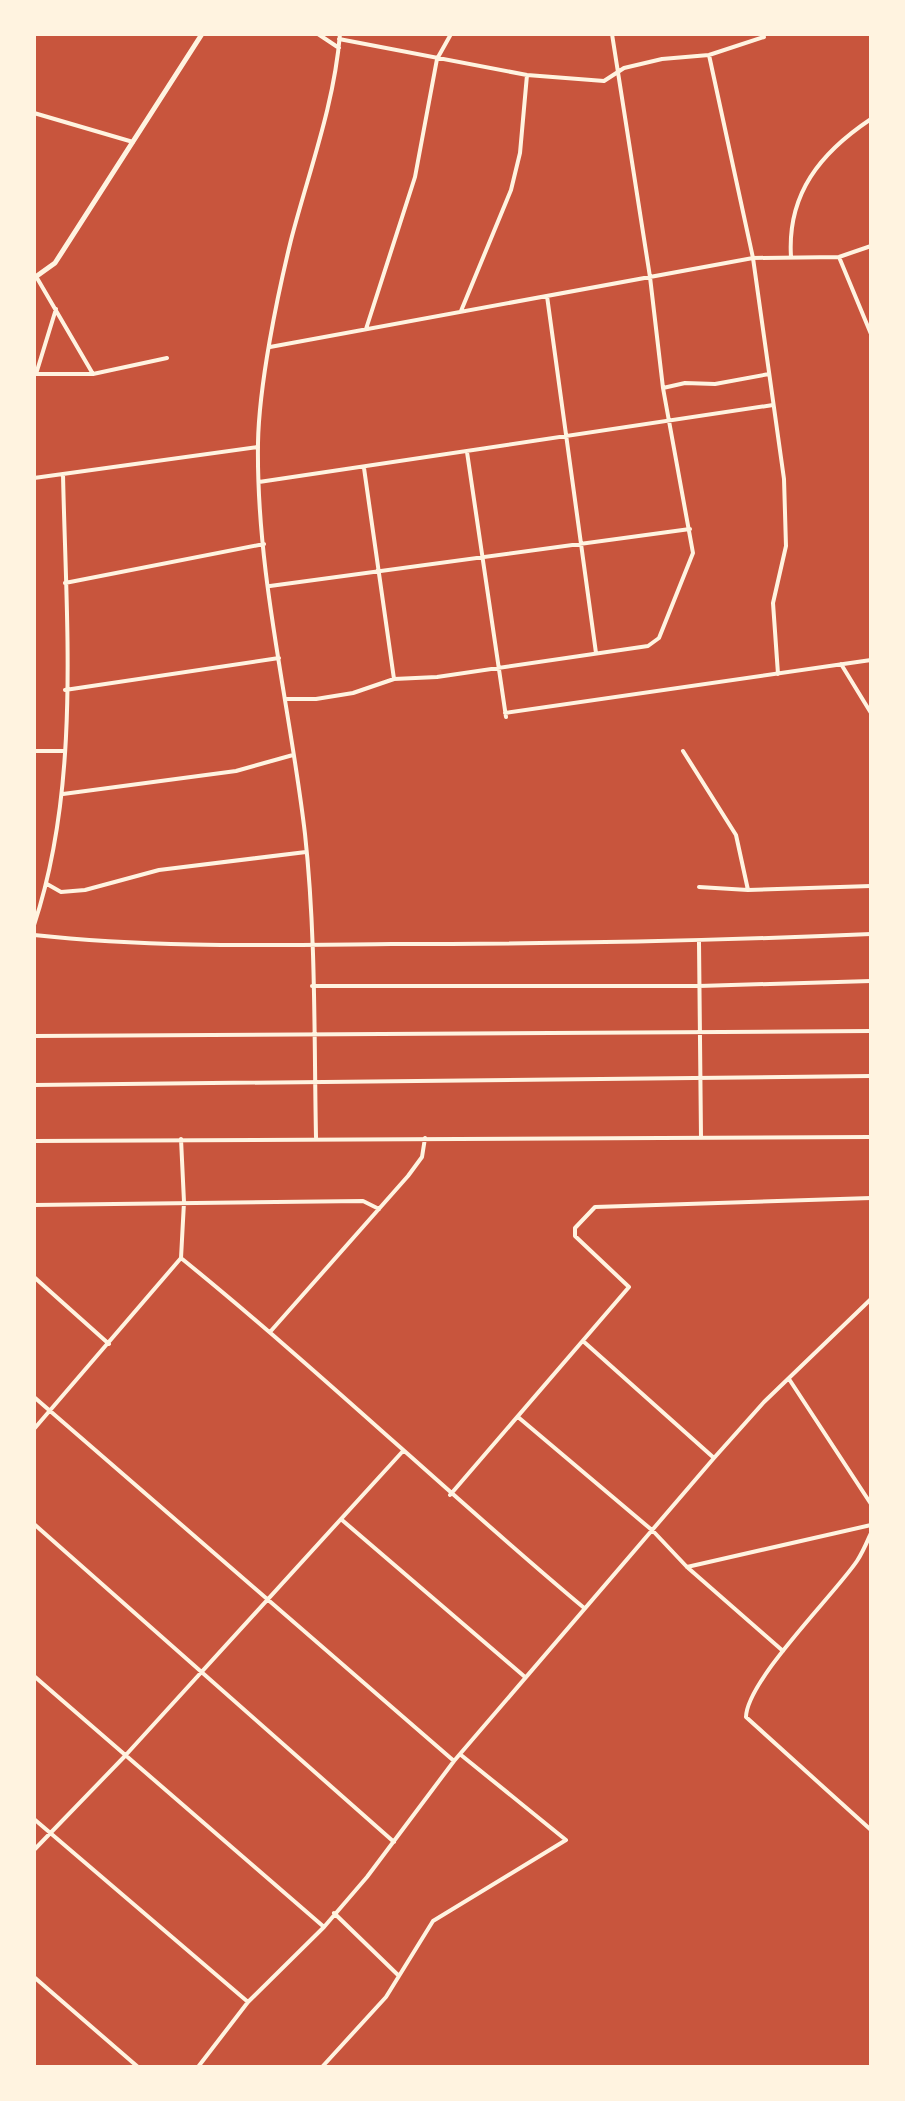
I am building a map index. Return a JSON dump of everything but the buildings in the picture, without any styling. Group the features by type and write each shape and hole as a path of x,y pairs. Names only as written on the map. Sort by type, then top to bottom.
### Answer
{"street":[{"path":"93,374 35,278 55,263 202,34"},
{"path":"318,34 339,48"},
{"path":"366,329 415,177 437,59 451,34"},
{"path":"285,699 353,693 394,679 499,668 648,646 659,638 693,557 663,388 650,277 612,34"},
{"path":"316,1137 312,945 306,852 264,544 258,447 270,347 291,240 336,80 339,36 437,59 527,75 604,81 619,72 662,59 709,55 764,37"},
{"path":"709,55 753,258 786,521 783,566 773,603 778,674"},
{"path":"461,311 511,190 520,153 527,75"},
{"path":"34,113 133,142"},
{"path":"791,257 791,215 813,173 831,150 871,119"},
{"path":"270,347 753,258 839,257 871,246"},
{"path":"839,257 871,334"},
{"path":"547,296 596,653"},
{"path":"56,309 35,374 93,374 167,358"},
{"path":"663,388 685,383 715,384 769,374"},
{"path":"259,482 773,405"},
{"path":"34,478 258,447"},
{"path":"467,452 505,715 871,660"},
{"path":"363,467 394,679"},
{"path":"34,925 47,884 63,794 63,474"},
{"path":"270,586 690,529"},
{"path":"65,583 264,544"},
{"path":"65,690 279,658"},
{"path":"841,664 871,713"},
{"path":"34,751 64,751"},
{"path":"683,751 736,835 748,890"},
{"path":"63,794 236,771 294,755"},
{"path":"47,884 61,892 85,890 159,870 306,852"},
{"path":"699,887 748,890 871,886"},
{"path":"34,935 149,945 312,945 699,942 871,934"},
{"path":"699,942 701,1137"},
{"path":"312,986 699,986 871,981"},
{"path":"34,1036 871,1031"},
{"path":"34,1085 871,1076"},
{"path":"34,1141 316,1137 871,1137"},
{"path":"270,1332 422,1157 425,1138"},
{"path":"34,1429 181,1258 184,1202 181,1139"},
{"path":"450,1495 629,1287 575,1236 575,1228 595,1207 871,1198"},
{"path":"34,1205 363,1201 379,1209"},
{"path":"181,1258 270,1332 450,1495 583,1607"},
{"path":"34,1277 109,1344"},
{"path":"198,2067 248,2002 324,1927 394,1842 454,1761 583,1607 714,1458 871,1299"},
{"path":"583,1341 714,1458"},
{"path":"789,1379 871,1504"},
{"path":"34,1397 454,1761"},
{"path":"518,1417 653,1531 687,1567 783,1652"},
{"path":"34,1850 124,1757 403,1451"},
{"path":"342,1520 526,1677"},
{"path":"34,1524 394,1842"},
{"path":"687,1567 871,1525"},
{"path":"871,1533 858,1560 783,1652 747,1706 746,1717 871,1830"},
{"path":"34,1676 324,1927"},
{"path":"322,2067 386,1997 433,1921 566,1840 461,1755"},
{"path":"34,1819 248,2002"},
{"path":"334,1913 398,1975"},
{"path":"34,1977 138,2067"}]}
